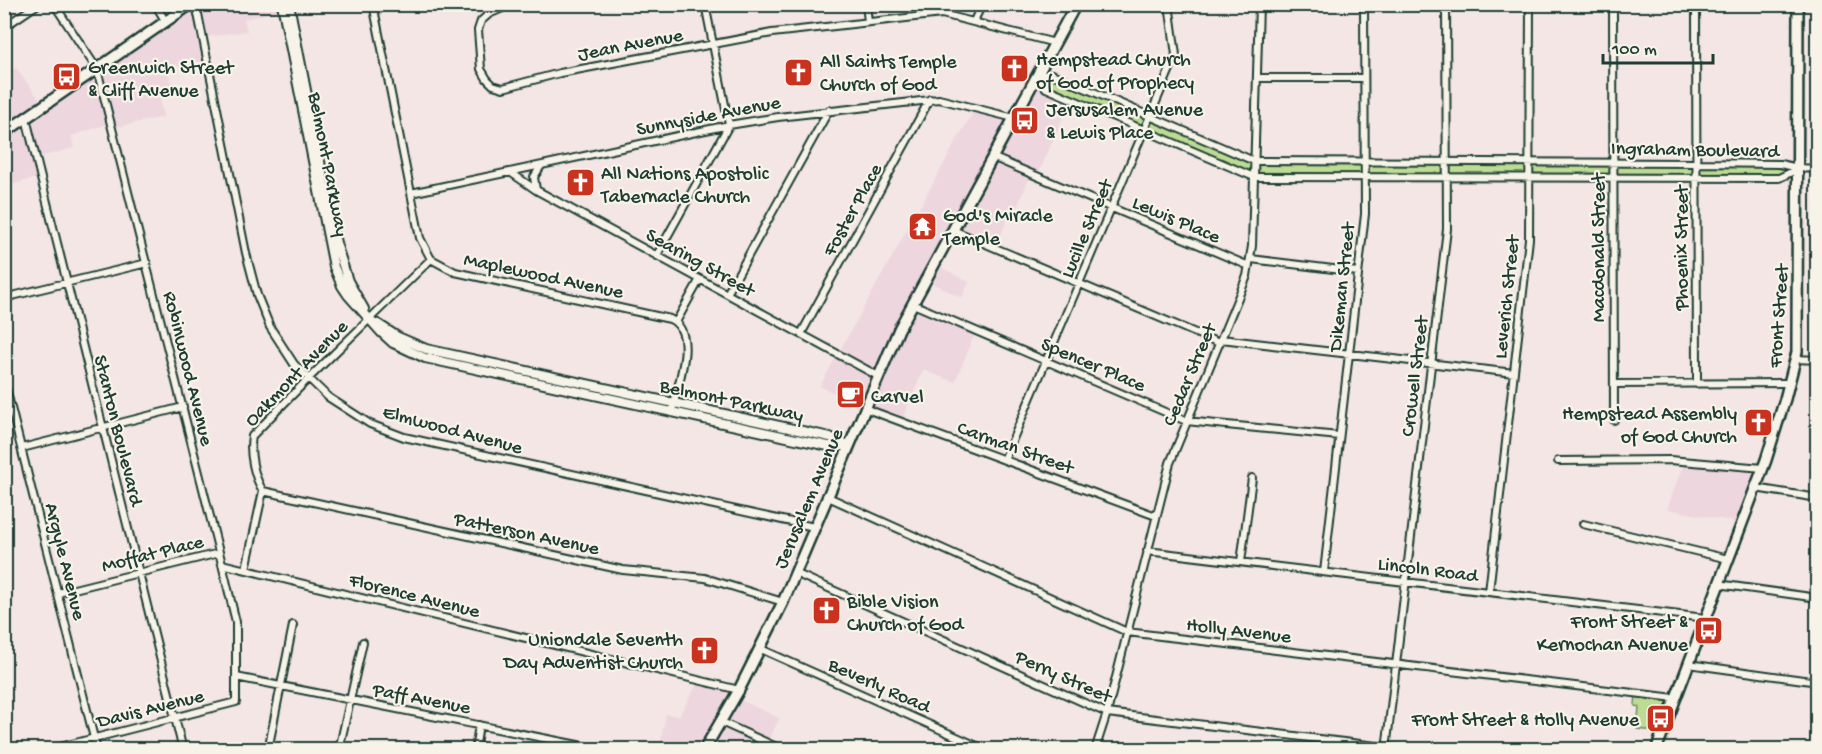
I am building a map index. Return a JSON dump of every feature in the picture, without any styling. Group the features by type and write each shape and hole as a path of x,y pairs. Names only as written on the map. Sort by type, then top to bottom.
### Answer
{"main road":[{"path":"4,133 191,4"},
{"name":"Jerusalem Avenue","path":"704,750 739,690 783,602 864,408 913,304 1076,4"},
{"name":"Front Street","path":"1656,750 1755,488 1795,359 1798,325 1798,4"}],"street":[{"path":"4,27 38,4"},
{"name":"Robinwood Avenue","path":"54,4 97,69 236,622 236,677"},
{"path":"155,4 166,22"},
{"name":"Elmwood Avenue","path":"196,4 246,253 257,295 277,339 308,379 346,410 370,424 404,436 813,527"},
{"name":"Belmont Parkway","path":"282,4 297,64 332,244 348,281 370,319 398,337 426,349 465,361 762,427 830,437 848,446"},
{"name":"Belmont Parkway","path":"289,4 297,64"},
{"path":"373,4 420,238 431,259"},
{"name":"Jean Avenue","path":"512,4 489,14 482,21 478,30 482,69 487,79 499,88 511,88 560,73 772,33 942,14 1055,43"},
{"path":"657,255 729,125 705,4"},
{"path":"866,4 868,22"},
{"path":"974,21 982,4"},
{"name":"Lucille Street","path":"1004,460 1176,55 1168,4"},
{"name":"Cedar Street","path":"1095,750 1107,713 1170,462 1247,276 1250,262 1254,177 1259,4"},
{"name":"Dikeman Street","path":"1324,572 1365,214 1364,4"},
{"name":"Crowell Street","path":"1386,748 1447,229 1446,4"},
{"name":"Leverich Street","path":"1489,592 1529,240 1530,4"},
{"name":"Macdonald Street","path":"1613,4 1614,420"},
{"name":"Phoenix Street","path":"1696,4 1697,383"},
{"name":"Ingraham Boulevard","path":"1052,74 1254,160 1780,164 1798,168 1779,177 1254,177 1046,88 1037,76 1052,74"},
{"path":"1257,78 1364,78"},
{"name":"Foster Place","path":"801,334 930,99"},
{"name":"Sunnyside Avenue","path":"411,193 729,125 829,110 944,99 1014,118"},
{"path":"728,294 829,110"},
{"name":"Stanton Boulevard","path":"26,118 65,283 183,750"},
{"name":"Lewis Place","path":"992,157 1111,208 1250,262 1358,272"},
{"path":"536,190 534,177 541,166"},
{"path":"1798,168 1818,169"},
{"name":"Searing Street","path":"510,172 536,190 878,376"},
{"path":"953,230 1220,341 1514,374"},
{"name":"Oakmont Avenue","path":"263,491 257,482 251,444 252,436 431,259"},
{"name":"Maplewood Avenue","path":"431,259 455,272 676,321"},
{"path":"4,298 147,263"},
{"path":"673,407 686,347 684,333 676,321 700,279"},
{"name":"Spencer Place","path":"913,304 1186,421 1340,436"},
{"path":"1795,359 1818,360"},
{"name":"Argyle Avenue","path":"4,380 97,750"},
{"path":"1614,384 1789,383"},
{"path":"22,448 183,407"},
{"name":"Carman Street","path":"864,408 1156,516"},
{"path":"1558,461 1670,460 1762,468"},
{"path":"1241,562 1252,477"},
{"path":"1755,488 1818,498"},
{"path":"246,569 263,491"},
{"name":"Patterson Avenue","path":"263,491 623,570 705,578 783,602"},
{"name":"Holly Avenue","path":"826,496 1127,632 1675,698"},
{"path":"1583,524 1728,559"},
{"name":"Lincoln Road","path":"1147,551 1705,618"},
{"name":"Moffat Place","path":"58,593 219,553"},
{"name":"Florence Avenue","path":"222,564 739,690"},
{"name":"Perry Street","path":"795,573 1107,713 1409,750"},
{"path":"1718,584 1818,598"},
{"path":"268,750 293,625"},
{"path":"339,750 363,642"},
{"name":"Beverly Road","path":"760,649 986,750"},
{"path":"1688,664 1818,682"},
{"name":"Paff Avenue","path":"236,677 603,750"},
{"name":"Davis Avenue","path":"48,750 236,702 236,677"},
{"path":"721,722 783,750"},
{"path":"475,750 480,725"}],"shaded area":[{"path":"191,5 281,5 282,10 244,19 247,31 205,37 209,60 168,68 172,87 159,91 163,117 112,128 110,123 71,136 74,148 36,158 40,177 5,186 4,76 16,68 44,105"},
{"path":"1037,76 1071,99 1037,177 1031,174 1014,214 1010,213 995,248 953,230 934,264 969,282 962,298 926,280 913,303 976,331 955,382 923,370 901,422 864,408 820,386 975,108 1014,118"},
{"path":"1685,460 1763,468 1741,523 1667,509"},
{"path":"699,681 739,690 736,698 779,718 768,743 763,741 758,749 659,750 666,714 679,716"}],"green space":[{"path":"1052,74 1255,161 1780,164 1798,168 1779,178 1254,177 1046,88 1037,76"},
{"path":"1636,693 1675,698 1663,732 1637,729 1639,707 1635,706"}],"place":[{"name":"Hempstead Church of God of Prophecy","path":"1015,69"},
{"name":"All Saints Temple Church of God","path":"799,72"},
{"name":"Greenwich Street & Cliff Avenue","path":"67,77"},
{"name":"Jersusalem Avenue & Lewis Place","path":"1025,120"},
{"name":"All Nations Apostolic Tabernacle Church","path":"580,183"},
{"name":"God's Miracle Temple","path":"922,226"},
{"name":"Carvel","path":"850,395"},
{"name":"Hempstead Assembly of God Church","path":"1758,423"},
{"name":"Bible Vision Church of God","path":"826,611"},
{"name":"Front Street & Kernochan Avenue","path":"1709,631"},
{"name":"Uniondale Seventh Day Adventist Church","path":"704,650"},
{"name":"Front Street & Holly Avenue","path":"1660,718"}]}
